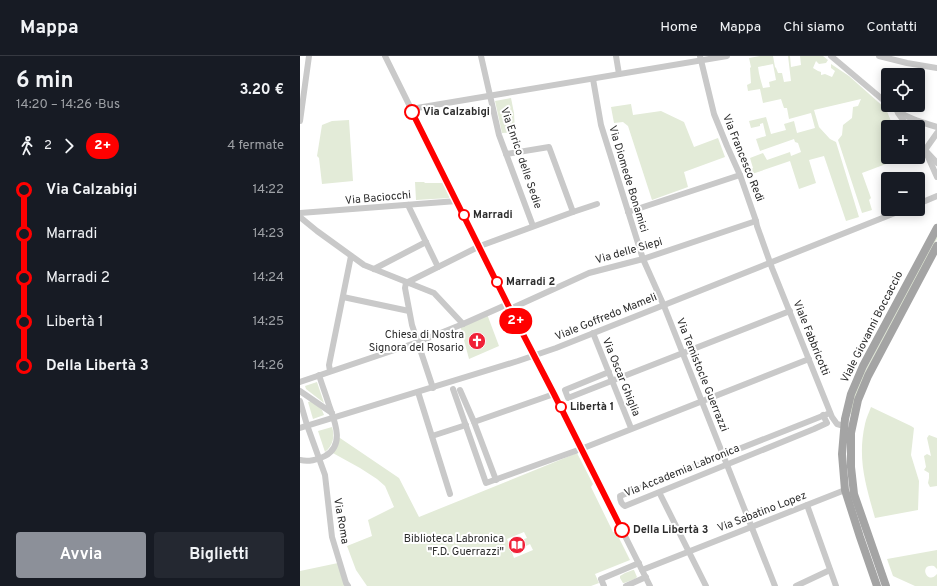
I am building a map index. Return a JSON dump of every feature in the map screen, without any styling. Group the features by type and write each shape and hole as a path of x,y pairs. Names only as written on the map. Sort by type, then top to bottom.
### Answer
{"main road":[{"name":"Viale Giovanni Boccaccio","path":"877,586 860,537 849,489 851,440 848,426 849,399 859,374 882,329 937,228"},
{"name":"Viale Giovanni Boccaccio","path":"848,426 868,376 937,246"},
{"name":"Viale Giovanni Boccaccio","path":"849,489 856,501 886,586"}],"street":[{"path":"300,121 310,56"},
{"path":"385,56 509,307 650,586"},
{"name":"Via Enrico delle Sedie","path":"481,56 496,124 534,226"},
{"path":"616,56 619,74"},
{"path":"411,109 593,79 701,58 727,56"},
{"path":"833,56 881,97"},
{"path":"879,56 937,68"},
{"name":"Via Francesco Redi","path":"701,58 714,114 740,175 770,262"},
{"name":"Via Diomede Bonamici","path":"593,79 600,119 628,212 643,259 663,305"},
{"path":"897,112 903,120"},
{"path":"899,112 914,120 937,127"},
{"path":"925,150 937,133"},
{"path":"506,154 549,147 573,212"},
{"path":"925,150 937,163"},
{"path":"925,150 937,177"},
{"path":"628,212 740,175"},
{"path":"925,201 937,196"},
{"name":"Via Baciocchi","path":"302,216 457,201"},
{"path":"406,283 480,246 597,204"},
{"path":"408,205 438,266"},
{"path":"302,216 316,231 364,265 434,293 463,324"},
{"name":"Viale Goffredo Mameli","path":"300,428 333,415 433,388 518,361 593,333 887,216"},
{"name":"Via delle Siepi","path":"300,382 418,342 509,307 584,274 643,259 756,221"},
{"path":"374,269 426,242"},
{"path":"330,371 328,365 351,256"},
{"name":"Viale Fabbricotti","path":"770,262 834,420"},
{"path":"406,283 405,288 412,326 433,388"},
{"path":"343,297 409,311"},
{"name":"Via Temistocle Guerrazzi","path":"663,305 775,586"},
{"path":"608,372 565,390 568,398 790,311"},
{"name":"Via Oscar Ghiglia","path":"593,333 631,428"},
{"path":"453,389 486,483 581,449 809,359"},
{"path":"300,460 319,459 325,456 331,452 337,439 337,431 333,415 320,375"},
{"path":"460,390 496,480"},
{"path":"300,391 333,415"},
{"path":"418,392 450,494"},
{"path":"474,422 554,394"},
{"name":"Via Roma","path":"300,401 325,479 332,537 348,586"},
{"name":"Via Accademia Labronica","path":"830,413 620,496 620,500 625,506 834,420"},
{"path":"823,415 827,423"},
{"path":"834,420 838,424 848,426"},
{"path":"432,436 466,425"},
{"name":"Via Sabatino Lopez","path":"604,586 601,579 688,551 849,489"},
{"path":"660,494 706,586"},
{"path":"806,505 836,586"},
{"path":"796,586 830,570"},
{"path":"626,586 646,578"}],"green space":[{"path":"773,56 775,67 778,73 782,73 784,82 791,81 788,56 790,56 791,67 801,65 800,56 823,56 828,60 826,63 819,64 816,61 813,68 821,72 821,75 825,74 832,77 835,71 831,68 831,64 849,76 881,105 881,112 887,112 891,120 881,120 881,164 886,164 862,173 871,198 869,200 872,210 862,213 838,140 842,135 843,125 852,118 853,107 858,106 861,99 814,110 819,127 830,139 836,142 859,217 846,221 824,156 809,160 816,183 799,189 790,161 749,175 748,170 753,168 750,158 763,153 767,160 790,152 791,156 801,152 798,143 795,142 794,139 760,151 756,139 766,136 763,123 760,124 760,126 751,128 749,121 766,117 771,134 786,130 784,124 794,121 797,133 815,128 811,113 789,119 787,108 784,108 781,99 763,103 760,89 748,91 747,85 751,83 751,67 749,58","holes":["773,64 776,80 769,82 770,87 763,88 758,67"]},
{"path":"511,98 514,113 515,132 502,133 495,101"},
{"path":"631,104 633,115 661,111 684,122 694,147 718,138 725,157 684,172 688,187 652,200 628,126 623,122 614,123 611,107"},
{"path":"349,120 353,181 322,184 319,158 317,156 322,125 332,121"},
{"path":"415,182 444,183 450,196 449,198 416,200"},
{"path":"937,233 937,239 850,414 853,394"},
{"path":"487,314 499,346 469,359 460,325"},
{"path":"317,382 324,403 306,389 305,386"},
{"path":"312,401 322,410 324,415 313,419 308,402"},
{"path":"871,407 914,428 911,455 919,481 918,510 875,518 862,461 865,422"},
{"path":"332,427 333,441 328,450 325,452 318,431"},
{"path":"929,435 937,438 937,486 930,487 928,483 929,473 924,470 926,467 924,456 927,454 931,456 927,438"},
{"path":"337,436 399,478 419,517 577,453 593,484 591,487 613,532 617,534 630,560 595,574 599,583 591,586 367,586 356,570 347,546 372,536 368,520 394,507 385,486 377,479 331,452","holes":["524,532 527,538 524,539 526,546 530,544 533,550 514,558 507,539"]},
{"path":"937,550 937,569 934,566 929,566 925,570 927,576 930,577 937,574 937,586 915,586 893,576 887,559"},
{"path":"338,563 346,586 300,586 300,571"},
{"path":"633,570 637,577 623,583 620,576"}],"bus line":[{"name":"2+","path":"412,112 622,530"}],"place":[{"name":"Via Calzabigi","path":"412,112"},
{"name":"Marradi","path":"464,215"},
{"name":"Marradi 2","path":"497,282"},
{"name":"Chiesa di Nostra Signora del Rosario","path":"477,341"},
{"name":"Libertà 1","path":"561,407"},
{"name":"Della Libertà 3","path":"622,530"},
{"name":"Biblioteca Labronica \"F.D. Guerrazzi\"","path":"517,545"}]}
